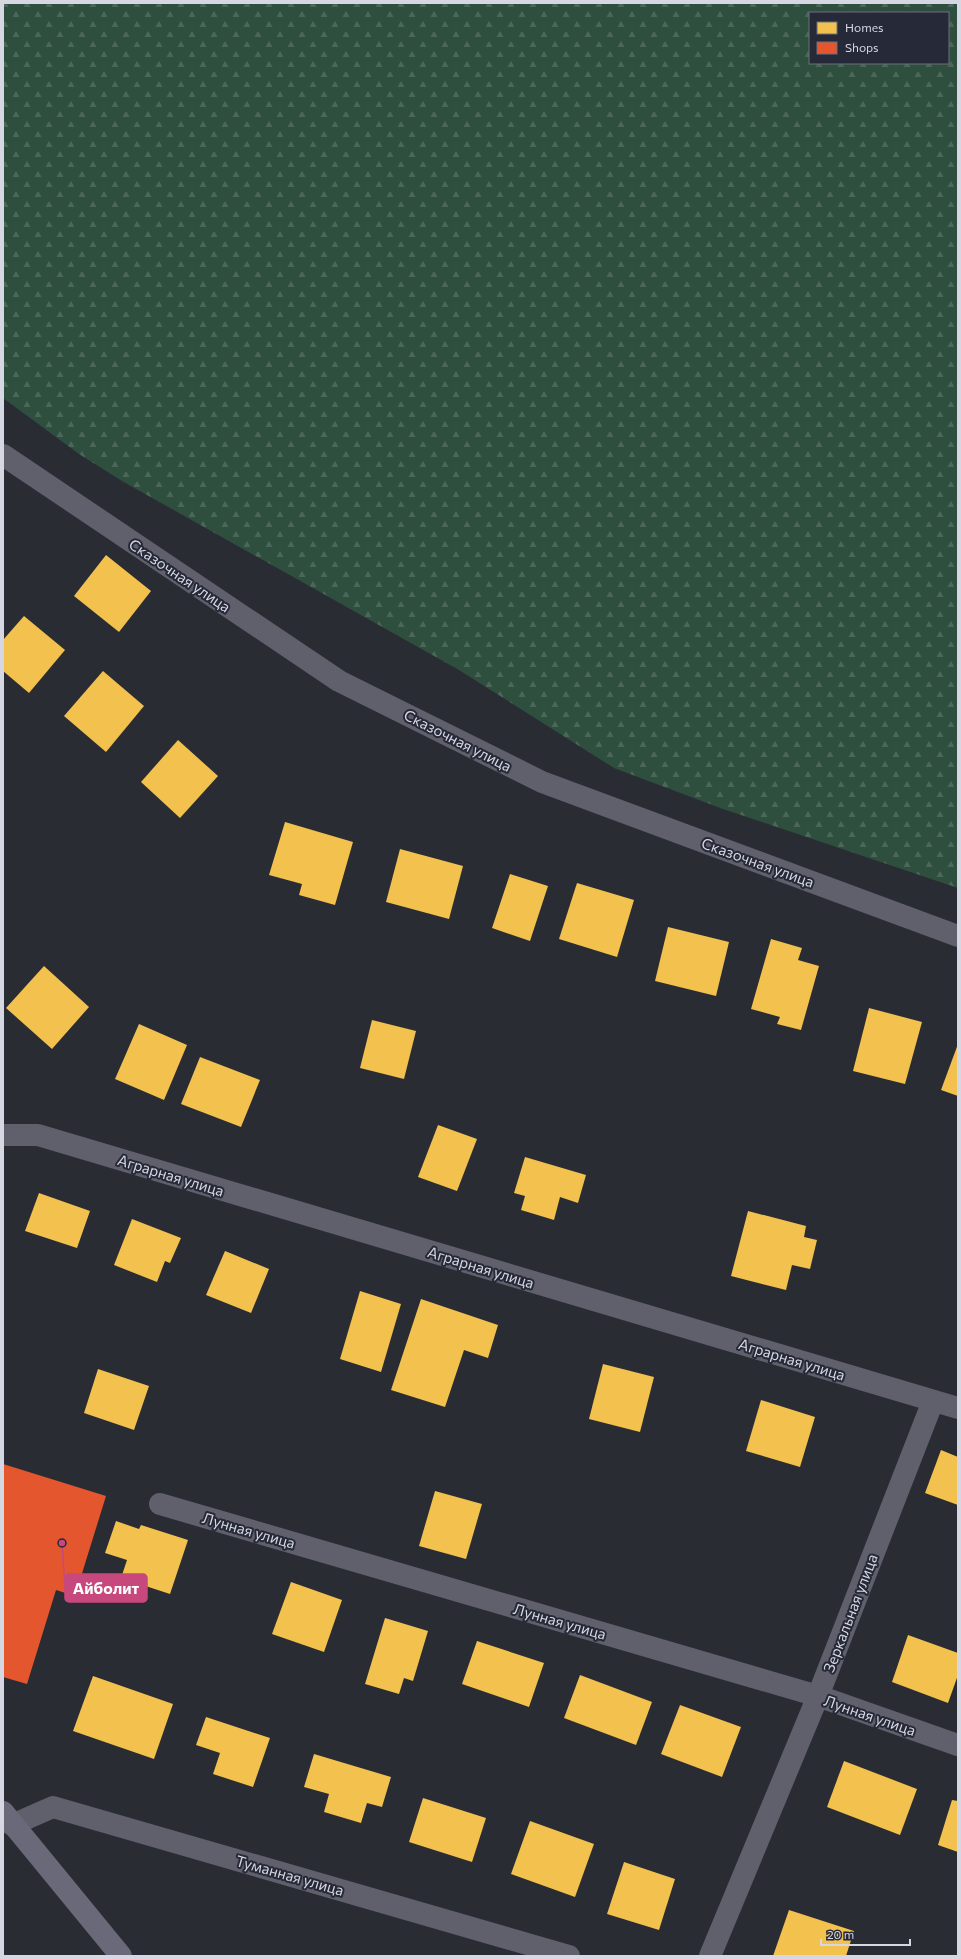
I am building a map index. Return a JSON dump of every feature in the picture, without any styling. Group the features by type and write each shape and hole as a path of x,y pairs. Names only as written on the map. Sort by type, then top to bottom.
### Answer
{"main road":[{"path":"8,1818 121,1956"}],"street":[{"name":"Сказочная улица","path":"3,456 339,681 542,782 958,936"},
{"name":"Аграрная улица","path":"3,1135 38,1135 45,1137 958,1408"},
{"name":"Зеркальная улица","path":"710,1956 818,1696 933,1401"},
{"name":"Лунная улица","path":"160,1504 818,1696 958,1745"},
{"name":"Туманная улица","path":"8,1818 53,1807 569,1956"}],"green space":[{"path":"3,3 958,3 958,888 723,809 614,768 459,670 122,481 79,454 3,398"}],"building: Homes":[{"path":"106,555 151,591 119,632 74,596"},
{"path":"24,616 65,650 29,693 3,671 3,640"},
{"path":"103,671 144,706 106,752 64,716"},
{"path":"178,740 218,776 180,818 141,782"},
{"path":"285,822 353,842 335,905 299,895 302,884 269,875"},
{"path":"400,849 463,866 449,919 386,902"},
{"path":"510,874 548,886 530,941 492,928"},
{"path":"577,883 634,900 617,957 559,939"},
{"path":"668,927 729,942 716,996 655,981"},
{"path":"771,939 802,948 798,960 819,966 801,1030 777,1024 780,1017 751,1009"},
{"path":"44,966 89,1007 52,1049 6,1008"},
{"path":"869,1008 922,1022 905,1084 853,1071"},
{"path":"372,1020 416,1031 404,1079 360,1068"},
{"path":"139,1024 187,1045 164,1100 115,1079"},
{"path":"958,1044 958,1096 941,1090"},
{"path":"200,1057 260,1080 241,1127 181,1104"},
{"path":"438,1125 477,1139 457,1191 418,1177"},
{"path":"525,1157 586,1175 578,1203 560,1197 554,1220 521,1210 525,1196 514,1193"},
{"path":"39,1193 90,1211 77,1248 25,1231"},
{"path":"748,1211 806,1226 804,1237 817,1240 810,1269 792,1265 786,1290 731,1276"},
{"path":"132,1219 181,1238 170,1263 165,1261 157,1282 114,1265"},
{"path":"225,1251 269,1269 251,1313 206,1295"},
{"path":"360,1291 401,1304 381,1372 340,1359"},
{"path":"421,1299 498,1325 488,1358 464,1350 445,1407 391,1390"},
{"path":"603,1364 654,1377 640,1432 589,1419"},
{"path":"98,1369 149,1386 134,1430 84,1413"},
{"path":"761,1400 815,1417 800,1467 746,1451"},
{"path":"941,1450 958,1457 958,1505 925,1493"},
{"path":"435,1491 482,1504 466,1559 419,1546"},
{"path":"116,1521 139,1529 141,1525 188,1540 170,1594 121,1578 127,1560 105,1553"},
{"path":"291,1582 342,1600 324,1652 272,1634"},
{"path":"385,1618 428,1631 413,1681 404,1678 399,1694 365,1684"},
{"path":"908,1635 958,1653 958,1675 948,1703 892,1682"},
{"path":"477,1641 544,1663 529,1707 462,1684"},
{"path":"580,1675 652,1702 636,1745 564,1718"},
{"path":"93,1676 173,1704 154,1759 73,1731"},
{"path":"680,1705 741,1727 722,1777 661,1754"},
{"path":"206,1717 270,1738 253,1787 213,1774 220,1753 196,1745"},
{"path":"314,1754 391,1777 382,1807 367,1803 361,1823 324,1812 329,1794 304,1787"},
{"path":"844,1761 917,1789 900,1835 827,1807"},
{"path":"423,1798 486,1818 472,1862 409,1842"},
{"path":"952,1800 958,1801 958,1852 938,1845"},
{"path":"530,1821 594,1844 575,1897 511,1874"},
{"path":"624,1862 675,1879 659,1930 607,1914"},
{"path":"789,1910 854,1931 846,1956 773,1956"}],"building: Shops":[{"path":"3,1464 106,1496 75,1596 56,1590 27,1684 3,1677"}],"place":[{"name":"Айболит","path":"62,1543"}]}
